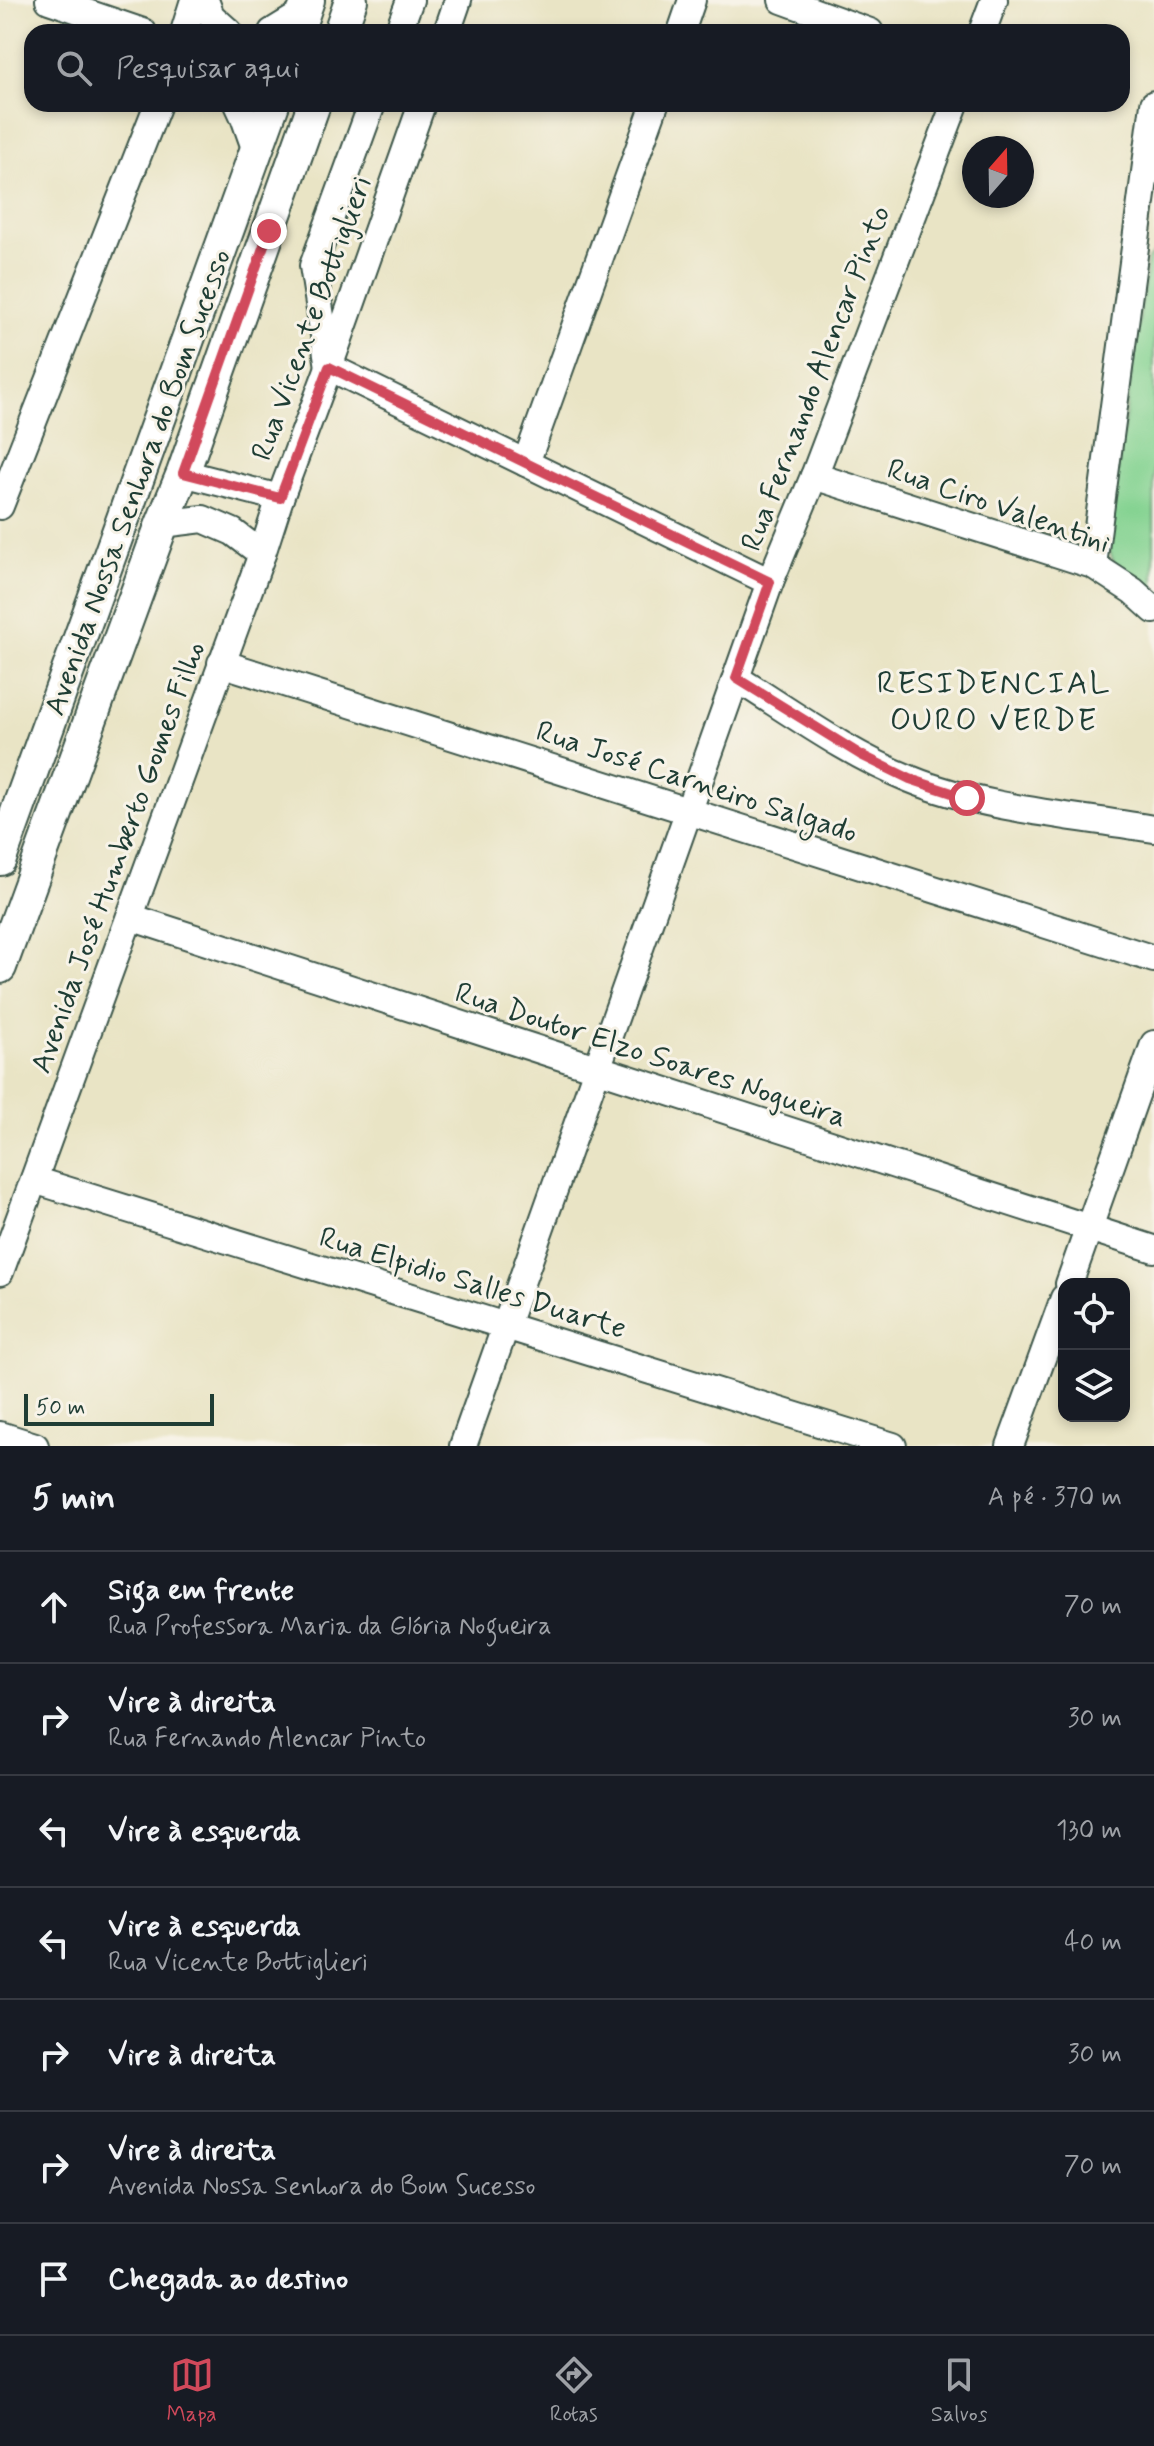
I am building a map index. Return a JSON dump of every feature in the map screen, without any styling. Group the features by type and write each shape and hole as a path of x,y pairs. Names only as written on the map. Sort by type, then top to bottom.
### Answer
{"main road":[{"path":"343,24 351,0"},
{"name":"Avenida Nossa Senhora do Bom Sucesso","path":"0,859 270,112"},
{"name":"Avenida Nossa Senhora do Bom Sucesso","path":"0,967 183,473 311,112"}],"street":[{"path":"49,0 120,24"},
{"path":"186,24 194,0"},
{"path":"205,0 211,16 220,24"},
{"path":"401,24 410,0"},
{"path":"450,24 458,0"},
{"path":"684,24 692,0"},
{"path":"782,0 848,24"},
{"path":"985,24 994,0"},
{"path":"1093,565 1147,227 1154,104"},
{"path":"0,506 155,112"},
{"path":"242,112 256,151"},
{"path":"369,112 313,266 329,367 770,582"},
{"name":"Rua Vicente Bottiglieri","path":"262,554 419,112"},
{"path":"526,463 652,112"},
{"name":"Rua Fernando Alencar Pinto","path":"463,1446 770,582 814,476 952,112"},
{"path":"183,473 280,498"},
{"name":"Rua Ciro Valentini","path":"814,476 1093,565 1133,591 1154,610"},
{"path":"162,524 203,519 233,532 262,554"},
{"name":"Avenida José Humberto Gomes Filho","path":"0,1272 262,554"},
{"name":"Rua José Carneiro Salgado","path":"221,663 1154,959"},
{"path":"736,678 861,755 910,779 967,798 1154,829"},
{"name":"Rua Doutor Elzo Soares Nogueira","path":"130,917 1154,1249"},
{"path":"1071,1278 1154,1044"},
{"name":"Rua Elpidio Salles Duarte","path":"34,1180 893,1446"},
{"path":"1010,1446 1058,1314"},
{"path":"0,1435 35,1446"}],"green space":[{"path":"1154,253 1154,596 1114,563 1107,543 1148,259"}],"district":[{"name":"RESIDENCIAL OURO VERDE","path":"994,700"}],"route":[{"path":"269,231 183,473 280,498 329,367 770,582 736,678 861,755 910,779 967,798"}]}
